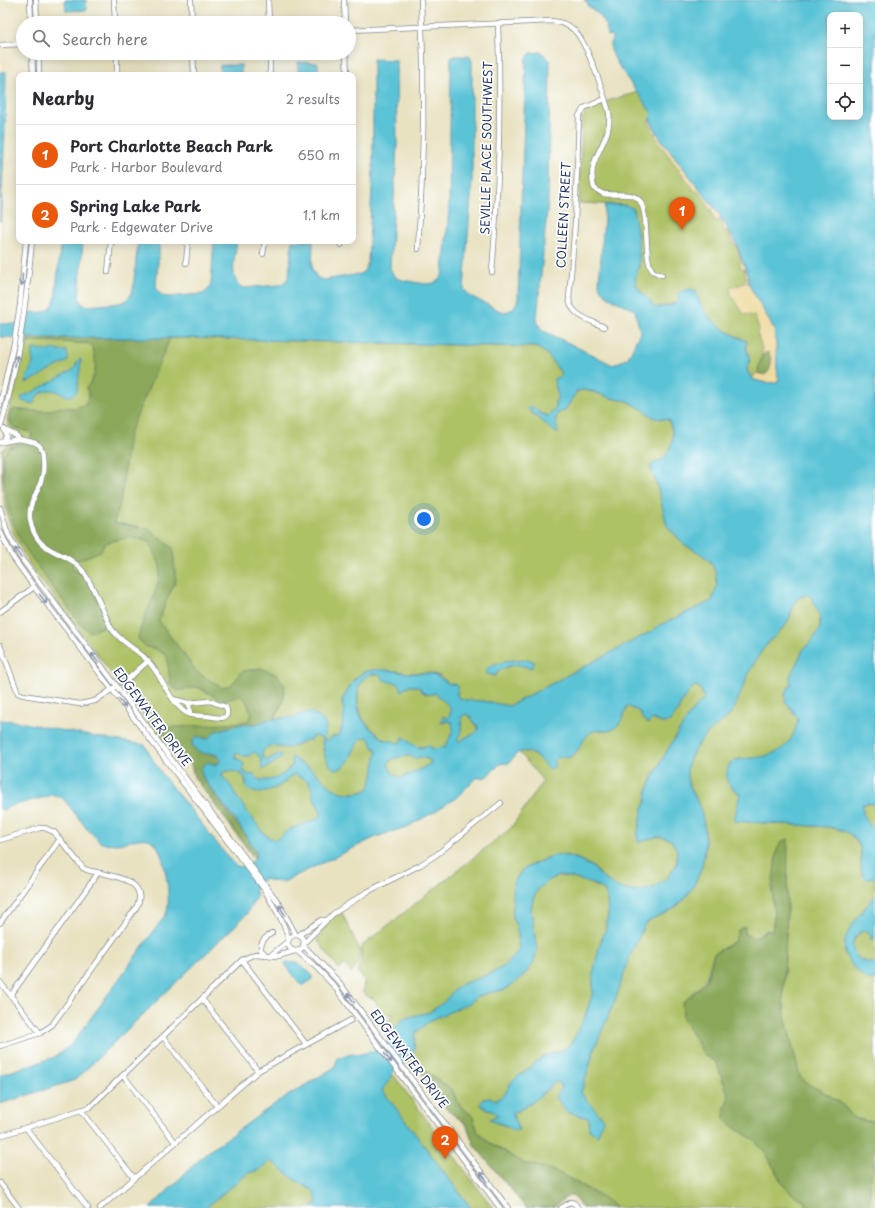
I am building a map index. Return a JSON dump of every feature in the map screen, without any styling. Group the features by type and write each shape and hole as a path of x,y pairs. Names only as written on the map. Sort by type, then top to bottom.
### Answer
{"street":[{"path":"30,0 31,16"},
{"path":"36,0 37,16"},
{"path":"114,0 115,16"},
{"path":"191,0 192,16"},
{"path":"268,0 269,16"},
{"path":"344,0 345,16"},
{"path":"418,249 423,150 424,88 421,0"},
{"path":"356,30 552,21 562,23 570,27 582,39 609,112 610,123 606,138 594,162 591,178 594,188 603,194 628,195 640,201 645,222 649,265 653,271 662,275"},
{"name":"SEVILLE PLACE SOUTHWEST","path":"492,272 500,152 498,23"},
{"path":"0,45 16,44"},
{"path":"32,60 33,72"},
{"path":"39,60 39,72"},
{"path":"117,60 117,72"},
{"path":"193,60 194,72"},
{"path":"270,60 270,72"},
{"path":"346,60 347,72"},
{"name":"COLLEEN STREET","path":"604,327 574,312 571,308 569,299 575,222 579,116 584,108 605,99"},
{"path":"0,405 14,343 26,244"},
{"path":"19,439 17,436 5,430 1,426 24,319 32,244"},
{"path":"108,272 111,244"},
{"path":"186,263 188,244"},
{"path":"264,244 264,254"},
{"path":"2,443 6,438 5,430"},
{"path":"2,443 19,439 35,443 42,448 44,471 41,482 34,495 30,510 30,518 36,535 47,548 68,558 82,571 111,628 117,636 141,654 155,670 173,699 180,708 190,715 196,717 206,716 223,718 228,711 226,707 210,702 189,703 173,699"},
{"name":"EDGEWATER DRIVE","path":"0,508 8,534 16,551 243,858"},
{"name":"EDGEWATER DRIVE","path":"0,531 2,541 34,587 112,690 278,902 297,935"},
{"path":"0,612 34,587"},
{"path":"0,646 18,693 22,695 80,704 95,701 122,682 128,680 128,678 148,662"},
{"path":"189,703 190,715"},
{"path":"272,955 292,936 297,935 321,920 325,920 367,892 420,866 436,855 500,803"},
{"path":"0,840 45,828 54,832 83,868 131,882 138,889 139,893 139,903 52,1025 40,1033 0,1046"},
{"path":"0,923 60,839"},
{"path":"11,995 98,873"},
{"name":"EDGEWATER DRIVE","path":"265,887 281,919 288,940"},
{"path":"0,1136 90,1107 242,960 255,954 278,956 301,949 324,924 325,920"},
{"path":"266,955 261,950 261,943 272,933"},
{"path":"297,935 304,944"},
{"path":"288,940 289,947 296,951"},
{"name":"EDGEWATER DRIVE","path":"304,944 339,982 383,1041 424,1105 500,1208"},
{"name":"EDGEWATER DRIVE","path":"296,951 327,978 378,1045 401,1070 454,1136 508,1208"},
{"path":"242,960 306,1044"},
{"path":"0,982 40,1033"},
{"path":"202,999 258,1070"},
{"path":"100,1208 258,1070 351,1020"},
{"path":"163,1037 217,1106"},
{"path":"123,1075 175,1142"},
{"path":"424,1105 430,1108 450,1135 454,1136"},
{"path":"81,1110 134,1178"},
{"path":"26,1128 88,1208"},
{"path":"0,1183 19,1208"},
{"path":"561,1208 570,1202 574,1203 578,1208"}],"green space":[{"path":"638,92 652,114 650,120 719,214 737,245 776,365 752,379 747,370 750,360 746,347 747,341 731,334 711,319 705,312 697,297 678,293 679,300 676,303 654,308 637,287 634,280 625,205 579,203 582,121 585,113 589,109 602,103"},
{"path":"28,338 183,338 536,347 547,354 561,373 560,377 554,380 558,396 555,403 556,407 549,416 541,414 531,406 530,412 547,426 558,432 555,425 557,414 565,410 577,391 584,390 628,401 655,418 669,420 673,434 669,450 665,457 650,466 658,488 667,526 685,545 700,553 711,562 716,574 717,586 712,601 658,626 652,631 509,706 459,698 457,696 458,686 448,683 440,676 431,673 365,671 354,679 342,700 344,719 339,736 326,741 324,740 326,726 308,712 294,717 274,719 283,702 246,691 260,730 164,743 32,568 16,539 6,512 2,483 2,450 11,442 19,443 20,435 11,429 8,425 7,419","holes":["504,661 534,665 531,668 514,664 502,669 494,676 491,674 494,664 502,663"]},
{"path":"28,338 170,338 129,434 121,499 114,523 147,528 173,548 176,581 159,621 197,672 222,688 231,685 243,671 261,668 278,675 285,686 283,702 274,719 266,720 258,724 238,725 216,731 208,739 193,740 193,744 198,750 219,757 220,761 218,764 213,764 205,782 255,848 257,853 255,859 194,777 191,765 175,749 159,728 248,721 252,714 245,699 240,696 227,699 217,698 197,687 177,691 170,683 167,656 156,649 146,647 138,639 159,580 159,562 150,545 141,539 125,538 104,544 101,551 78,560 72,565 74,570 83,573 108,618 102,627 90,632 82,626 42,573 21,542 9,511 3,476 3,455 9,447 29,444 32,433 13,427 10,420 10,415 14,409 46,411 61,407 73,408 85,405 89,396 86,388 93,378 95,367 91,344 44,341 28,343"},
{"path":"767,352 771,358 771,368 765,375 759,373 758,370 762,355"},
{"path":"805,595 811,596 820,616 820,628 814,638 803,650 790,677 791,684 785,693 786,702 798,718 795,731 784,748 773,755 763,758 738,759 730,786 740,794 735,821 828,827 845,831 855,838 860,848 861,858 870,878 872,877 875,879 875,896 862,911 844,952 856,970 865,977 875,980 875,1121 854,1118 842,1104 799,1077 785,1015 783,998 787,910 772,887 774,918 772,931 767,930 754,938 745,934 714,954 705,980 698,989 691,994 705,1056 716,1062 729,1096 725,1107 733,1127 753,1139 766,1153 783,1185 791,1193 806,1202 807,1208 615,1208 610,1202 565,1176 547,1168 525,1164 490,1143 478,1132 472,1115 461,1107 452,1090 417,1065 406,1062 414,1050 416,1032 431,1020 468,1004 477,997 504,990 514,984 533,964 537,951 531,910 533,899 538,889 548,881 558,876 585,881 603,889 607,897 608,917 593,973 593,993 582,1025 567,1047 561,1051 544,1056 512,1081 505,1094 496,1100 480,1105 499,1115 490,1119 496,1123 519,1130 512,1113 535,1100 555,1082 560,1083 566,1112 589,1118 589,1130 598,1134 603,1119 581,1093 595,1047 616,998 630,956 645,924 652,919 672,910 682,901 694,886 702,866 705,848 705,829 701,811 687,778 687,769 691,757 701,740 733,711 747,675 755,660 768,643 785,626 797,600"},
{"path":"371,674 379,674 384,680 399,683 402,686 401,690 410,686 415,686 420,688 421,691 432,694 435,693 447,704 451,712 447,719 443,716 442,723 450,721 453,724 454,729 445,749 434,749 427,746 418,747 409,743 406,739 399,743 384,740 371,728 363,719 358,704 358,691 364,677"},
{"path":"695,685 701,690 704,698 690,714 668,749 653,777 643,808 639,843 654,838 666,838 673,843 677,850 677,860 673,871 665,880 653,888 640,892 634,892 621,889 610,883 589,864 564,855 552,856 528,866 517,877 514,888 513,920 518,932 519,950 503,967 490,974 462,984 454,990 445,1002 430,1012 416,1015 393,1032 388,1039 382,1026 394,1014 388,1015 379,1011 375,999 363,993 364,980 357,971 361,961 362,946 511,828 543,781 519,752 531,753 547,767 558,757 565,758 574,754 586,737 592,732 609,730 617,726 624,715 627,706 640,712 642,718 647,724 652,719 662,723 668,722 678,711 683,699"},
{"path":"464,714 467,714 474,721 478,730 473,735 472,734 458,742 457,738 461,729 461,717"},
{"path":"315,736 319,736 322,739 323,750 326,758 350,759 355,746 361,738 364,736 369,739 377,753 373,778 369,788 357,793 339,792 327,784 310,768 293,760 291,760 293,764 280,777 271,780 257,779 245,773 243,763 235,756 237,753 255,751 261,759 262,769 264,769 275,762 277,755 272,756 268,760 264,759 262,755 263,751 269,746 288,748"},
{"path":"403,756 411,756 414,758 423,757 431,761 431,763 401,778 392,773 388,764 392,759"},
{"path":"223,772 238,773 243,776 246,787 256,793 276,788 294,774 309,782 314,799 321,811 321,816 291,829 275,841 265,835 238,799 227,781 222,776"},
{"path":"869,803 875,806 875,833 863,814 863,804"},
{"path":"788,839 787,910 783,998 785,1015 800,1077 808,1084 842,1104 854,1118 875,1121 875,1158 871,1177 869,1208 807,1208 806,1202 791,1193 783,1185 766,1153 753,1139 733,1127 725,1119 725,1107 729,1096 716,1062 705,1056 683,1019 682,1003 705,982 714,954 735,941 738,930 745,926 745,934 754,938 767,930 772,931 774,918 772,887 777,850 781,842"},
{"path":"340,909 360,950 359,959 352,972 345,965 339,969 317,940 321,935 318,931"},
{"path":"866,930 873,939 875,937 875,963 866,962 854,954 852,950 852,946 856,938 859,934"},
{"path":"406,1062 417,1065 452,1090 461,1107 472,1115 478,1132 490,1143 525,1164 547,1168 565,1176 610,1202 615,1208 582,1208 573,1196 569,1195 554,1207 526,1208 474,1145 466,1124 447,1110 428,1081 417,1068"},
{"path":"392,1073 493,1208 471,1208 382,1090"},
{"path":"875,1158 875,1208 869,1208 871,1177"},
{"path":"271,1160 296,1180 313,1190 317,1202 312,1208 205,1208 248,1173 259,1170"}],"sand":[{"path":"650,120 654,128 719,214 737,245 748,276 748,283 774,329 779,381 776,383 762,382 752,379 756,373 765,375 767,373 771,365 771,359 769,353 767,352 762,355 762,349 757,333 759,330 758,325 754,316 744,314 731,294 730,288 744,283 746,278 744,269 740,267 741,261 737,247 732,242 728,231 724,230 721,219 715,221 711,209 709,210 704,198 695,191 659,143 648,121"}],"water":[{"path":"65,0 86,0 87,10 66,11"},
{"path":"584,0 875,0 875,806 869,803 863,804 863,814 875,833 875,879 872,877 867,880 862,874 860,847 854,838 844,831 828,827 734,821 740,794 730,786 726,779 729,766 732,762 737,760 762,757 778,751 789,742 796,727 798,718 786,702 785,693 791,684 790,677 803,650 814,638 820,628 820,616 811,596 802,596 797,599 793,605 786,624 767,644 750,670 732,712 705,736 696,747 690,759 687,776 701,811 705,829 705,848 702,866 694,886 682,901 672,910 652,919 645,924 630,956 616,998 595,1047 581,1093 603,1119 598,1135 589,1130 589,1118 566,1112 555,1096 562,1088 560,1083 555,1082 535,1100 512,1113 519,1130 512,1130 507,1126 490,1119 498,1115 480,1105 483,1099 491,1098 496,1100 505,1094 512,1081 544,1056 561,1051 567,1047 573,1040 586,1015 593,993 593,973 601,940 606,929 608,917 607,897 603,889 593,884 569,877 558,876 548,881 538,889 533,899 531,910 537,951 533,964 525,974 514,984 504,990 477,997 468,1004 431,1020 416,1032 414,1050 406,1062 393,1072 382,1090 471,1208 312,1208 317,1202 313,1190 296,1180 271,1161 259,1170 248,1173 205,1208 150,1208 205,1154 279,1101 335,1067 337,1058 379,1049 386,1045 397,1025 405,1018 430,1012 444,1002 454,990 462,984 490,974 503,967 519,950 518,934 513,919 513,894 514,882 522,870 552,856 563,855 580,860 592,867 604,879 619,888 635,892 653,888 667,878 677,864 677,850 671,840 659,836 639,843 637,836 643,808 646,802 647,792 653,777 668,749 690,714 704,698 701,690 695,685 684,698 674,717 668,722 664,723 652,719 648,724 642,718 640,712 627,706 620,723 617,726 609,731 593,731 574,754 565,758 558,757 554,761 554,767 549,770 531,753 518,753 507,764 500,764 486,777 476,778 457,797 409,826 376,837 283,882 266,879 257,885 257,895 246,915 75,1080 0,1104 0,1075 55,1057 72,1044 166,914 168,908 168,890 163,860 157,846 154,843 148,839 140,839 117,844 101,843 87,829 63,798 53,795 7,807 4,810 0,809 0,720 14,721 145,745 164,776 225,854 234,864 242,867 255,859 257,853 237,822 203,778 201,770 202,767 208,762 218,764 220,761 219,756 215,754 201,753 195,749 192,744 197,736 207,739 216,731 238,725 258,724 266,720 294,717 308,712 313,713 323,720 326,726 324,740 326,741 334,736 339,736 344,719 342,700 352,683 361,674 366,671 373,670 432,674 450,684 456,684 458,686 457,696 459,698 509,706 652,631 658,626 712,601 717,586 716,574 711,562 700,553 685,545 667,526 658,488 650,466 665,457 669,450 673,434 669,420 655,418 628,401 614,399 584,390 577,391 565,410 557,414 556,422 558,433 556,433 528,409 531,406 541,414 549,416 556,407 555,403 558,396 554,380 555,378 560,377 561,373 547,354 536,347 183,338 19,338 0,337 0,323 25,323 28,322 30,312 42,312 51,308 55,300 61,244 83,244 79,298 82,304 88,306 120,303 129,297 133,290 138,244 160,244 156,285 159,292 166,297 203,294 209,289 211,284 214,244 237,244 234,274 238,285 243,288 280,285 285,282 289,276 292,244 313,244 312,268 317,278 324,280 360,274 365,270 368,262 373,170 373,59 396,60 397,146 390,268 394,276 400,279 413,282 435,283 443,273 449,210 451,58 455,56 469,56 472,60 472,183 464,289 470,296 500,311 505,312 513,309 518,300 526,59 531,53 541,52 550,60 548,200 537,318 538,324 542,330 613,365 628,358 640,332 635,310 609,297 604,293 599,284 605,205 625,205 633,208 638,236 639,265 636,283 654,307 671,305 679,300 678,293 689,289 696,290 703,308 714,322 730,333 747,341 746,347 750,360 747,370 752,379 762,382 776,383 779,381 774,329 748,283 748,276 737,245 719,214 660,138 650,120 652,114 616,61 610,45 612,37 611,35 608,36 604,22 596,12 588,6 588,3","holes":["371,674 379,674 383,679 389,682 397,683 400,685 402,691 408,686 415,686 420,688 426,694 435,693 447,704 450,708 450,714 447,719 443,716 441,722 450,721 453,728 445,749 443,745 441,748 432,749 429,745 425,747 418,747 403,737 399,743 388,741 367,725 358,708 358,694 361,681","466,714 471,717 474,723 478,726 478,730 473,735 472,734 458,742 461,731 461,717","311,737 319,737 322,739 326,759 334,769 340,768 348,762 358,742 362,738 367,737 372,742 377,753 372,782 368,789 357,793 346,793 334,789 311,769 293,757 291,758 293,765 283,774 275,779 259,780 254,774 250,775 245,773 243,769 244,764 235,756 235,754 239,753 242,756 248,756 255,752 261,759 261,767 263,769 282,757 281,754 279,754 268,760 264,759 263,753 267,747 290,748 310,740","403,756 411,756 415,759 423,757 431,761 431,763 401,778 392,773 388,764 392,759","223,772 240,773 243,775 246,779 247,788 254,792 270,790 279,786 294,774 309,782 314,799 321,811 321,816 289,830 275,840 265,835 238,799 231,786 222,776"]},
{"path":"298,62 318,63 318,72 298,72"},
{"path":"220,65 241,65 241,72 220,72"},
{"path":"0,72 6,72 5,132 0,222"},
{"path":"33,349 49,351 54,349 59,351 67,351 68,361 25,383 33,364"},
{"path":"80,358 81,361 77,392 66,396 60,392 50,390 40,394 33,404 22,401 21,397 73,370"},
{"path":"528,659 535,662 531,668 513,665 499,671 494,676 486,673 486,670 490,667 504,661"},
{"path":"875,896 875,937 870,940 871,937 868,931 862,931 857,934 854,939 853,946 854,952 858,957 865,961 875,963 875,980 869,980 855,969 847,959 845,948 846,938 850,928"},
{"path":"286,961 299,963 313,976 313,979 304,985 301,985 285,964"}],"place":[{"name":"Port Charlotte Beach Park","path":"682,230"},
{"name":"Spring Lake Park","path":"445,1159"}]}
